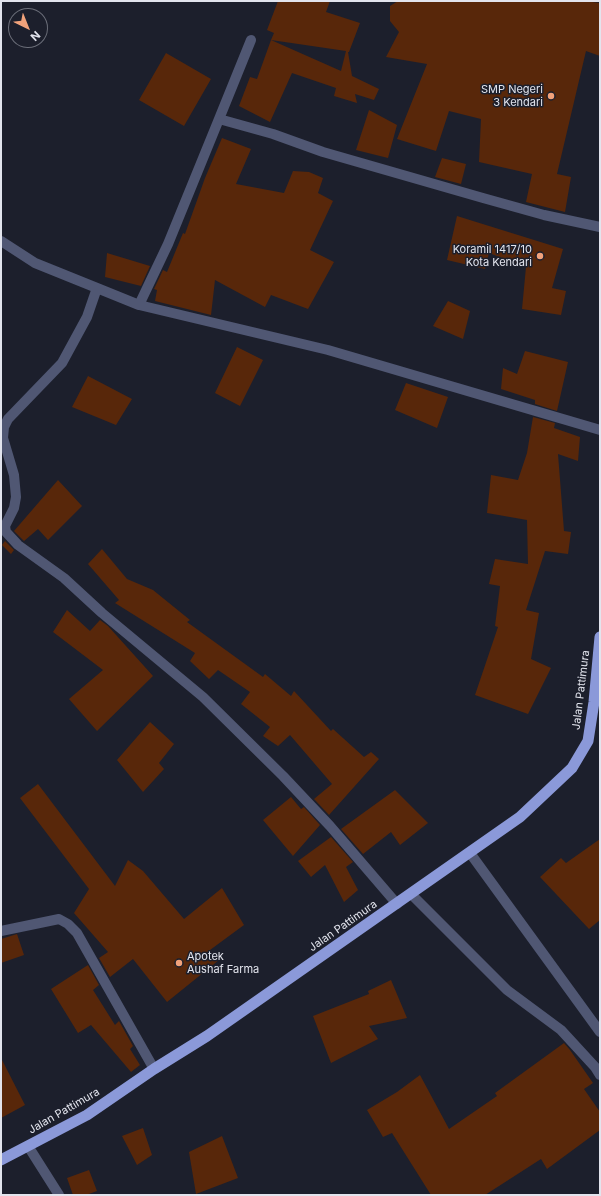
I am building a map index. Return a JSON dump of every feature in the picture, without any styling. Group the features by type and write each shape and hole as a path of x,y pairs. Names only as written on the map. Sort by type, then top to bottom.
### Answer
{"highway":[{"name":"Jalan Pattimura","path":"1,1160 87,1115 154,1069 207,1036 520,817 572,768 588,741 594,702 600,637"}],"street":[{"path":"139,305 168,244 251,40"},
{"path":"219,119 273,134 322,152 476,196 544,215 600,227"},
{"path":"1,241 35,263 139,305 328,350 600,430"},
{"path":"97,288 87,317 62,363 8,419 4,427 3,438 14,475 16,497 14,508 4,526 6,532 18,545 64,578 102,613 203,697 288,781 330,826 397,904"},
{"path":"470,853 600,1032"},
{"path":"411,894 507,990 561,1030 595,1067 600,1075"},
{"path":"1,932 59,919 68,924 77,933 154,1069"},
{"path":"28,1146 60,1195"}],"building":[{"path":"278,1 330,1 326,12 360,23 348,52 352,76 379,89 374,100 355,94 357,103 334,96 336,88 292,73 270,122 239,106 250,77 257,79 271,40 274,33 267,30","holes":["271,40 346,51 341,71"]},
{"path":"398,1 584,1 600,3 600,56 586,51 557,174 571,177 565,212 526,202 532,174 479,162 481,119 449,111 436,151 397,139 427,64 386,57 399,32 390,21 390,6"},
{"path":"166,53 211,79 184,126 139,100"},
{"path":"369,110 397,125 388,158 356,150"},
{"path":"222,138 251,149 236,184 284,193 293,171 309,172 323,178 318,193 333,201 310,250 334,262 308,309 271,295 265,307 215,280 211,315 155,301 157,290 154,289 163,270 167,272 183,233 185,234 205,178"},
{"path":"442,158 466,164 461,184 435,177"},
{"path":"457,216 563,249 552,288 566,291 561,315 522,309 526,267 489,253 485,269 447,260"},
{"path":"107,253 150,266 141,286 105,277"},
{"path":"448,301 470,311 463,339 433,326"},
{"path":"237,347 263,360 240,406 215,393"},
{"path":"525,351 568,362 557,411 535,404 535,400 501,389 503,368 517,374"},
{"path":"88,376 132,399 116,425 72,407"},
{"path":"406,383 448,397 437,428 395,410"},
{"path":"533,417 555,423 554,428 580,437 578,461 558,454 564,531 571,532 568,554 545,551 526,610 539,613 531,659 551,668 528,714 475,695 498,627 495,626 500,586 489,584 495,559 528,564 527,520 487,513 491,475 518,480 527,453"},
{"path":"58,480 82,506 48,540 38,529 24,541 14,531"},
{"path":"5,541 14,550 11,554 2,545"},
{"path":"102,549 127,579 153,590 190,620 187,622 263,677 265,674 291,696 294,691 331,731 333,729 364,757 371,752 379,759 329,815 314,799 332,784 290,735 278,746 263,736 270,727 241,704 250,692 218,670 209,679 190,661 195,653 115,603 119,600 88,564"},
{"path":"67,610 90,631 100,620 108,626 153,676 97,731 69,699 103,670 53,632"},
{"path":"150,722 174,744 159,763 164,769 143,792 117,760"},
{"path":"38,784 115,886 128,860 143,871 184,919 222,888 244,925 210,950 219,960 167,1002 133,959 110,977 99,958 108,952 74,913 89,889 20,798"},
{"path":"395,790 428,823 400,845 391,832 363,854 341,829"},
{"path":"291,797 301,809 304,807 320,825 293,856 263,820"},
{"path":"331,837 353,862 346,867 358,890 344,902 325,865 311,877 298,861"},
{"path":"600,839 600,920 589,929 540,877 561,858 566,863"},
{"path":"17,934 24,955 1,963 1,939"},
{"path":"88,965 99,985 93,990 115,1025 119,1021 133,1046 130,1049 140,1065 131,1072 91,1025 78,1033 51,989"},
{"path":"391,980 407,1018 369,1026 378,1039 331,1063 313,1016 369,994 368,991"},
{"path":"564,1043 593,1083 584,1089 600,1112 600,1130 547,1169 541,1159 485,1195 431,1195 392,1133 383,1137 367,1110 397,1092 420,1075 449,1129 497,1096 495,1093"},
{"path":"1,1058 25,1105 1,1118"},
{"path":"143,1128 152,1155 137,1165 122,1136"},
{"path":"222,1136 238,1178 196,1194 189,1152"},
{"path":"89,1170 97,1191 86,1195 73,1195 67,1178"}],"place":[{"name":"SMP Negeri 3 Kendari","path":"551,96"},
{"name":"Koramil 1417/10 Kota Kendari","path":"540,256"},
{"name":"Apotek Aushaf Farma","path":"179,963"}]}
